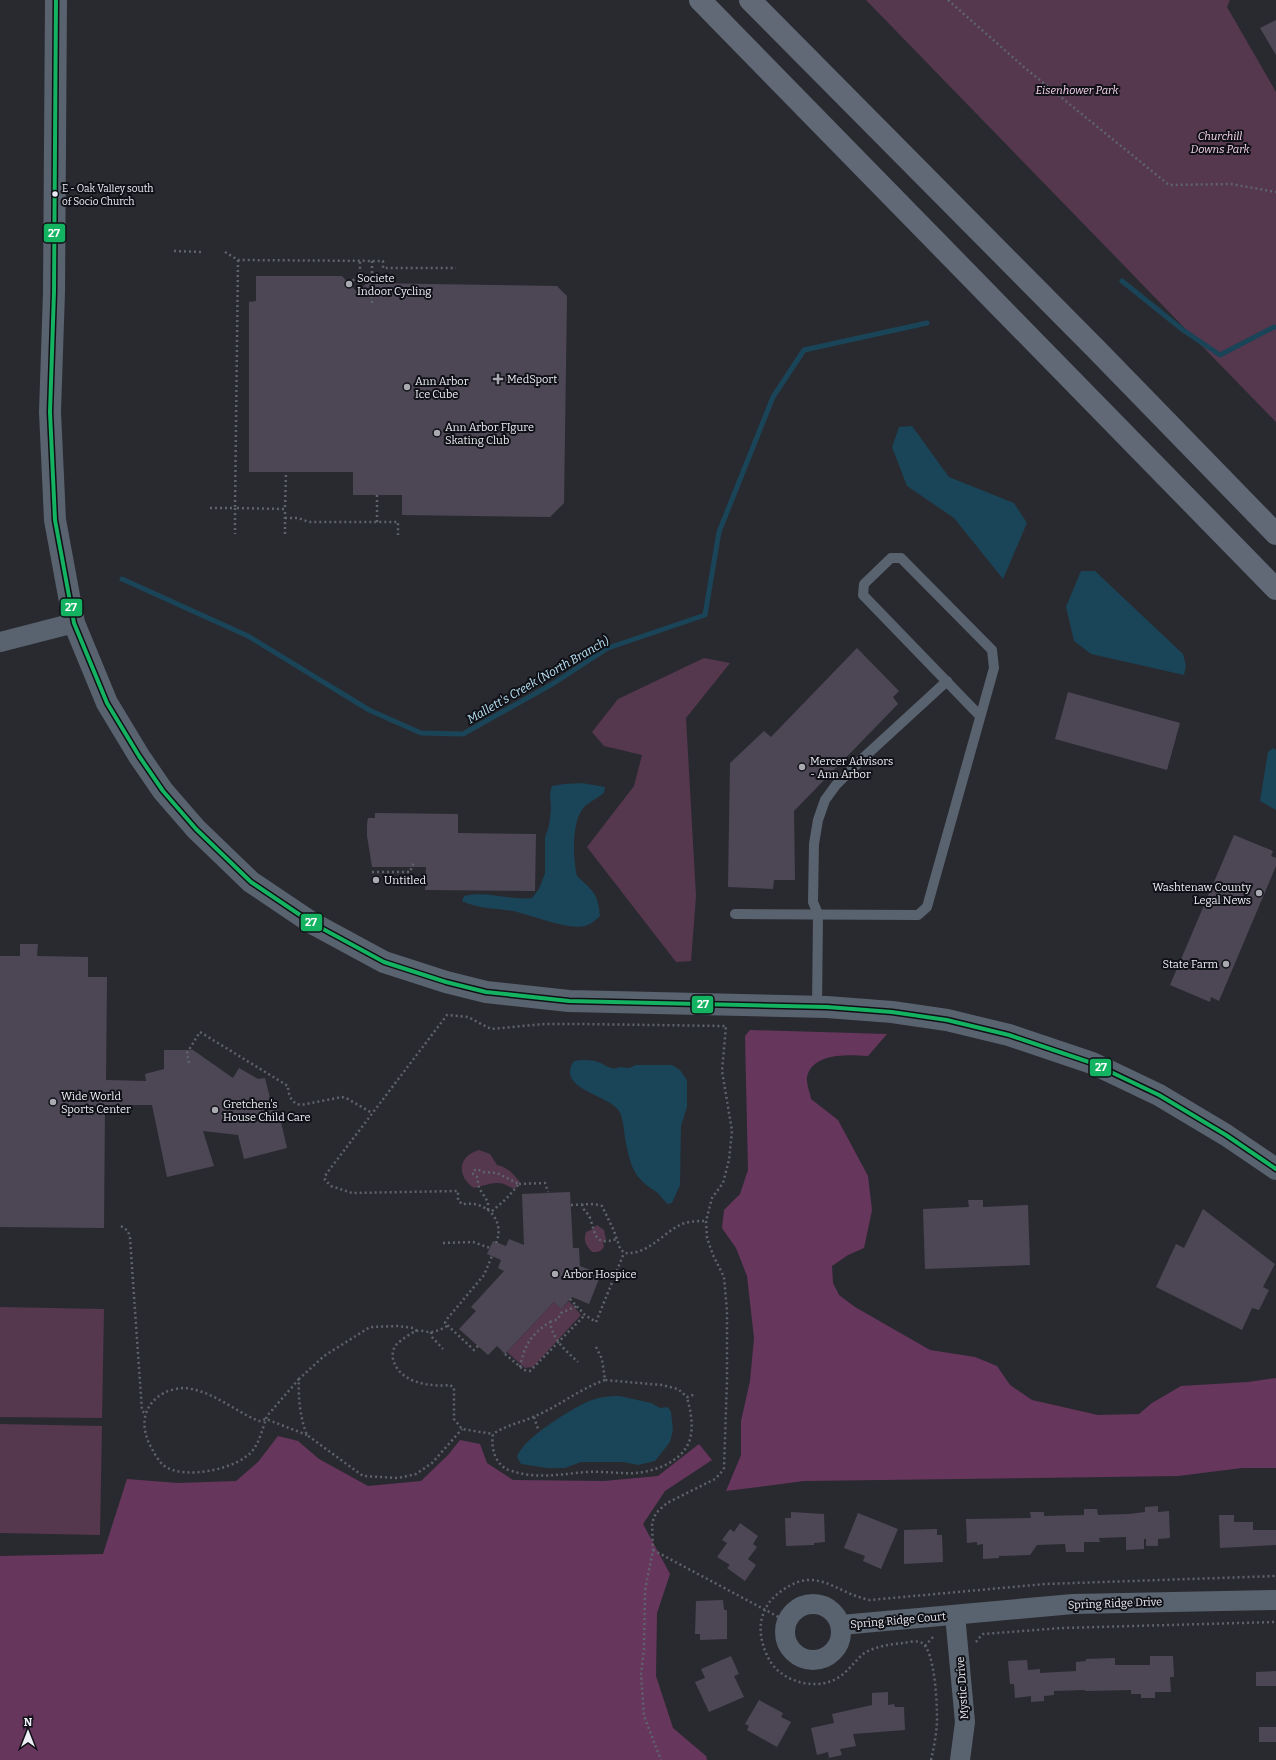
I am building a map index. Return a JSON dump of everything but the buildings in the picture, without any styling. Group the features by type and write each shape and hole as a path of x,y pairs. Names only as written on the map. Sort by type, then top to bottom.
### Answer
{"highway":[{"path":"700,0 1276,589"},
{"path":"750,0 1095,348 1276,534"}],"street":[{"path":"56,0 54,292 50,412 55,520 74,623 107,703 138,756 163,791 196,829 251,882 312,923 384,962 446,982 486,992 569,1001 817,1007 892,1012 947,1020 1009,1035 1092,1063 1159,1095 1226,1135 1276,1169"},
{"path":"0,642 74,623"},
{"name":"Spring Ridge Drive","path":"955,1615 1073,1604 1276,1600"},
{"name":"Spring Ridge Court","path":"807,1604 820,1604 833,1612 841,1625 841,1637 836,1649 824,1659 810,1661 798,1657 787,1646 784,1635 786,1621 795,1609 807,1604"},
{"name":"Spring Ridge Court","path":"841,1625 955,1615"},
{"name":"Mystic Drive","path":"955,1615 965,1722 960,1760"}],"lane":[{"path":"735,914 918,915 928,907 994,668 992,650 901,558 891,558 864,584 863,595 980,716"},
{"path":"817,1007 818,914 813,902 814,844 818,820 825,800 836,785 862,759 947,681"}],"path":[{"path":"948,0 1025,68 1169,185 1231,184 1276,192"},
{"path":"174,251 202,252"},
{"path":"224,252 238,260 383,261 383,268 456,268"},
{"path":"235,534 238,260"},
{"path":"349,284 360,274 360,261"},
{"path":"372,261 372,303"},
{"path":"285,534 286,472"},
{"path":"377,495 377,522"},
{"path":"210,508 285,509"},
{"path":"285,518 298,518 309,522 398,522 398,535"},
{"path":"372,872 410,872 414,862"},
{"path":"496,1243 499,1236 497,1221 489,1211 477,1204 462,1204 458,1200 458,1191 352,1193 331,1186 325,1180 325,1176 447,1015 468,1018 491,1029 544,1024 726,1026 722,1071 732,1131 729,1160 723,1183 712,1198 706,1221 707,1238 724,1277 727,1311 727,1380 724,1468 715,1479 667,1503 656,1513 652,1523 653,1550 644,1590 644,1649 641,1674 644,1716 661,1760"},
{"path":"189,1063 187,1053 200,1032 288,1086 292,1101 297,1104 342,1098 348,1099 372,1113"},
{"path":"489,1211 488,1202 479,1188 477,1178 473,1174 473,1171 477,1169 483,1172 497,1173 519,1184 545,1183 548,1192"},
{"path":"489,1211 506,1199 519,1184"},
{"path":"582,1204 584,1211 590,1215 596,1238 600,1241 617,1239"},
{"path":"571,1205 594,1204 602,1206 620,1248 624,1253 634,1254 645,1249 679,1225 690,1221 706,1221"},
{"path":"121,1226 128,1231 130,1238 142,1411 146,1414"},
{"path":"443,1243 473,1242 490,1248"},
{"path":"570,1299 585,1315 596,1322 624,1253"},
{"path":"478,1346 474,1350 445,1323 484,1275 492,1256"},
{"path":"520,1367 525,1346 533,1336 550,1322 558,1319 561,1313 577,1306"},
{"path":"505,1354 524,1370 530,1371 585,1315"},
{"path":"550,1322 551,1331 558,1343 578,1362"},
{"path":"447,1326 431,1332 417,1331 413,1328 398,1326 370,1327 324,1356 275,1405 266,1419 257,1444 246,1456 225,1467 213,1470 188,1472 175,1470 163,1465 154,1454 147,1439 144,1422 150,1405 158,1397 170,1390 183,1388 198,1391 215,1398 259,1421 266,1419 307,1435 363,1476 398,1478 416,1474 432,1463 462,1429"},
{"path":"417,1331 397,1344 393,1350 393,1357 396,1366 412,1380 436,1386 450,1385 454,1388 454,1420 462,1429 494,1434"},
{"path":"431,1332 432,1338 443,1349"},
{"path":"596,1347 602,1359 605,1380"},
{"path":"300,1379 299,1394 304,1427 307,1435"},
{"path":"605,1380 662,1384 678,1389 688,1398 692,1421 691,1435 676,1460 645,1472 634,1473 600,1471 562,1476 524,1474 506,1469 493,1453 492,1444 494,1434 502,1428 534,1417 570,1396 605,1380"},
{"path":"688,1398 696,1394"},
{"path":"534,1417 538,1429"},
{"path":"653,1550 786,1621"},
{"path":"979,1638 983,1634 1062,1628 1276,1622"}],"green space":[{"name":"Eisenhower Park","path":"866,0 1230,0 1227,7 1276,92 1276,422"},
{"path":"704,658 730,663 686,718 696,896 691,961 676,962 587,847 634,786 642,755 604,746 592,732 618,699"},
{"path":"479,1150 490,1154 497,1165 504,1167 513,1174 520,1182 516,1188 511,1188 504,1184 496,1183 474,1188 468,1183 462,1172 463,1161 472,1153"},
{"path":"597,1225 604,1230 606,1239 603,1243 604,1246 601,1251 592,1252 586,1243 585,1235 586,1232"},
{"path":"569,1301 581,1315 533,1367 525,1368 507,1352 554,1302 561,1309"},
{"path":"0,1307 104,1309 102,1418 0,1417"},
{"path":"0,1424 102,1426 100,1535 0,1533"}],"shaded area":[{"path":"750,1030 887,1034 868,1056 851,1055 824,1059 816,1063 807,1077 811,1099 838,1120 868,1176 872,1210 864,1248 848,1255 832,1266 833,1283 839,1295 855,1307 930,1350 975,1357 997,1366 1010,1385 1032,1400 1098,1415 1139,1414 1152,1403 1181,1386 1248,1382 1276,1378 1276,1468 1242,1468 1178,1476 804,1481 726,1491 741,1455 741,1421 750,1381 754,1338 747,1276 736,1248 722,1228 724,1210 740,1194 748,1170 745,1036"},
{"path":"278,1436 298,1441 319,1459 368,1486 421,1481 448,1455 460,1440 480,1444 487,1463 513,1480 604,1481 658,1476 699,1444 712,1460 665,1491 643,1524 670,1574 657,1613 656,1676 673,1728 706,1756 707,1760 0,1760 0,1556 103,1554 127,1479 178,1483 236,1481 258,1462"}],"water":[{"path":"912,426 949,477 1014,503 1027,523 1003,579 954,518 907,486 892,447 899,427"},
{"path":"1081,571 1095,571 1183,654 1186,666 1184,675 1091,654 1074,641 1066,607"},
{"path":"1273,748 1276,750 1276,810 1260,801 1268,752"},
{"path":"582,783 605,787 604,793 586,805 580,813 577,821 574,841 577,876 594,893 598,902 600,916 585,926 578,927 549,922 513,911 480,907 462,901 464,896 473,894 523,899 532,898 539,889 545,873 545,837 549,826 551,809 550,793 552,786"},
{"path":"574,1061 595,1061 610,1068 629,1068 636,1065 672,1065 680,1070 687,1080 687,1107 681,1126 680,1185 672,1203 668,1204 657,1192 647,1186 633,1169 619,1111 614,1105 578,1085 572,1078 570,1071"},
{"path":"620,1396 651,1403 660,1408 668,1407 671,1412 673,1430 670,1442 655,1461 638,1465 623,1462 581,1462 565,1468 547,1468 521,1464 517,1457 521,1449 528,1441 548,1425 571,1410 589,1401 604,1397"}],"waterway":[{"name":"Mallett's Creek (North Branch)","path":"1122,281 1183,330 1220,355 1274,327"},
{"name":"Mallett's Creek (North Branch)","path":"122,579 248,636 369,710 421,733 463,734 554,683 608,648 705,615 719,532 773,397 804,350 927,323"}],"transit line":[{"name":"27","path":"56,0 54,292 50,412 55,520 74,623 107,703 139,756 163,791 196,829 251,882 312,923 384,962 446,982 486,992 569,1001 827,1007 892,1012 947,1020 1009,1035 1092,1063 1159,1095 1226,1135 1276,1169"}],"place":[{"name":"E - Oak Valley south of Socio Church","path":"55,194"},
{"name":"Societe Indoor Cycling","path":"349,284"},
{"name":"MedSport","path":"498,379"},
{"name":"Ann Arbor Ice Cube","path":"407,387"},
{"name":"Ann Arbor FIgure Skating Club","path":"437,433"},
{"name":"Mercer Advisors - Ann Arbor","path":"802,767"},
{"name":"Untitled","path":"376,880"},
{"name":"Washtenaw County Legal News","path":"1259,893"},
{"name":"State Farm","path":"1226,964"},
{"name":"Wide World Sports Center","path":"53,1102"},
{"name":"Gretchen's House Child Care","path":"215,1110"},
{"name":"Arbor Hospice","path":"555,1274"}],"park label":[{"name":"Churchill Downs Park","path":"1220,142"}]}
